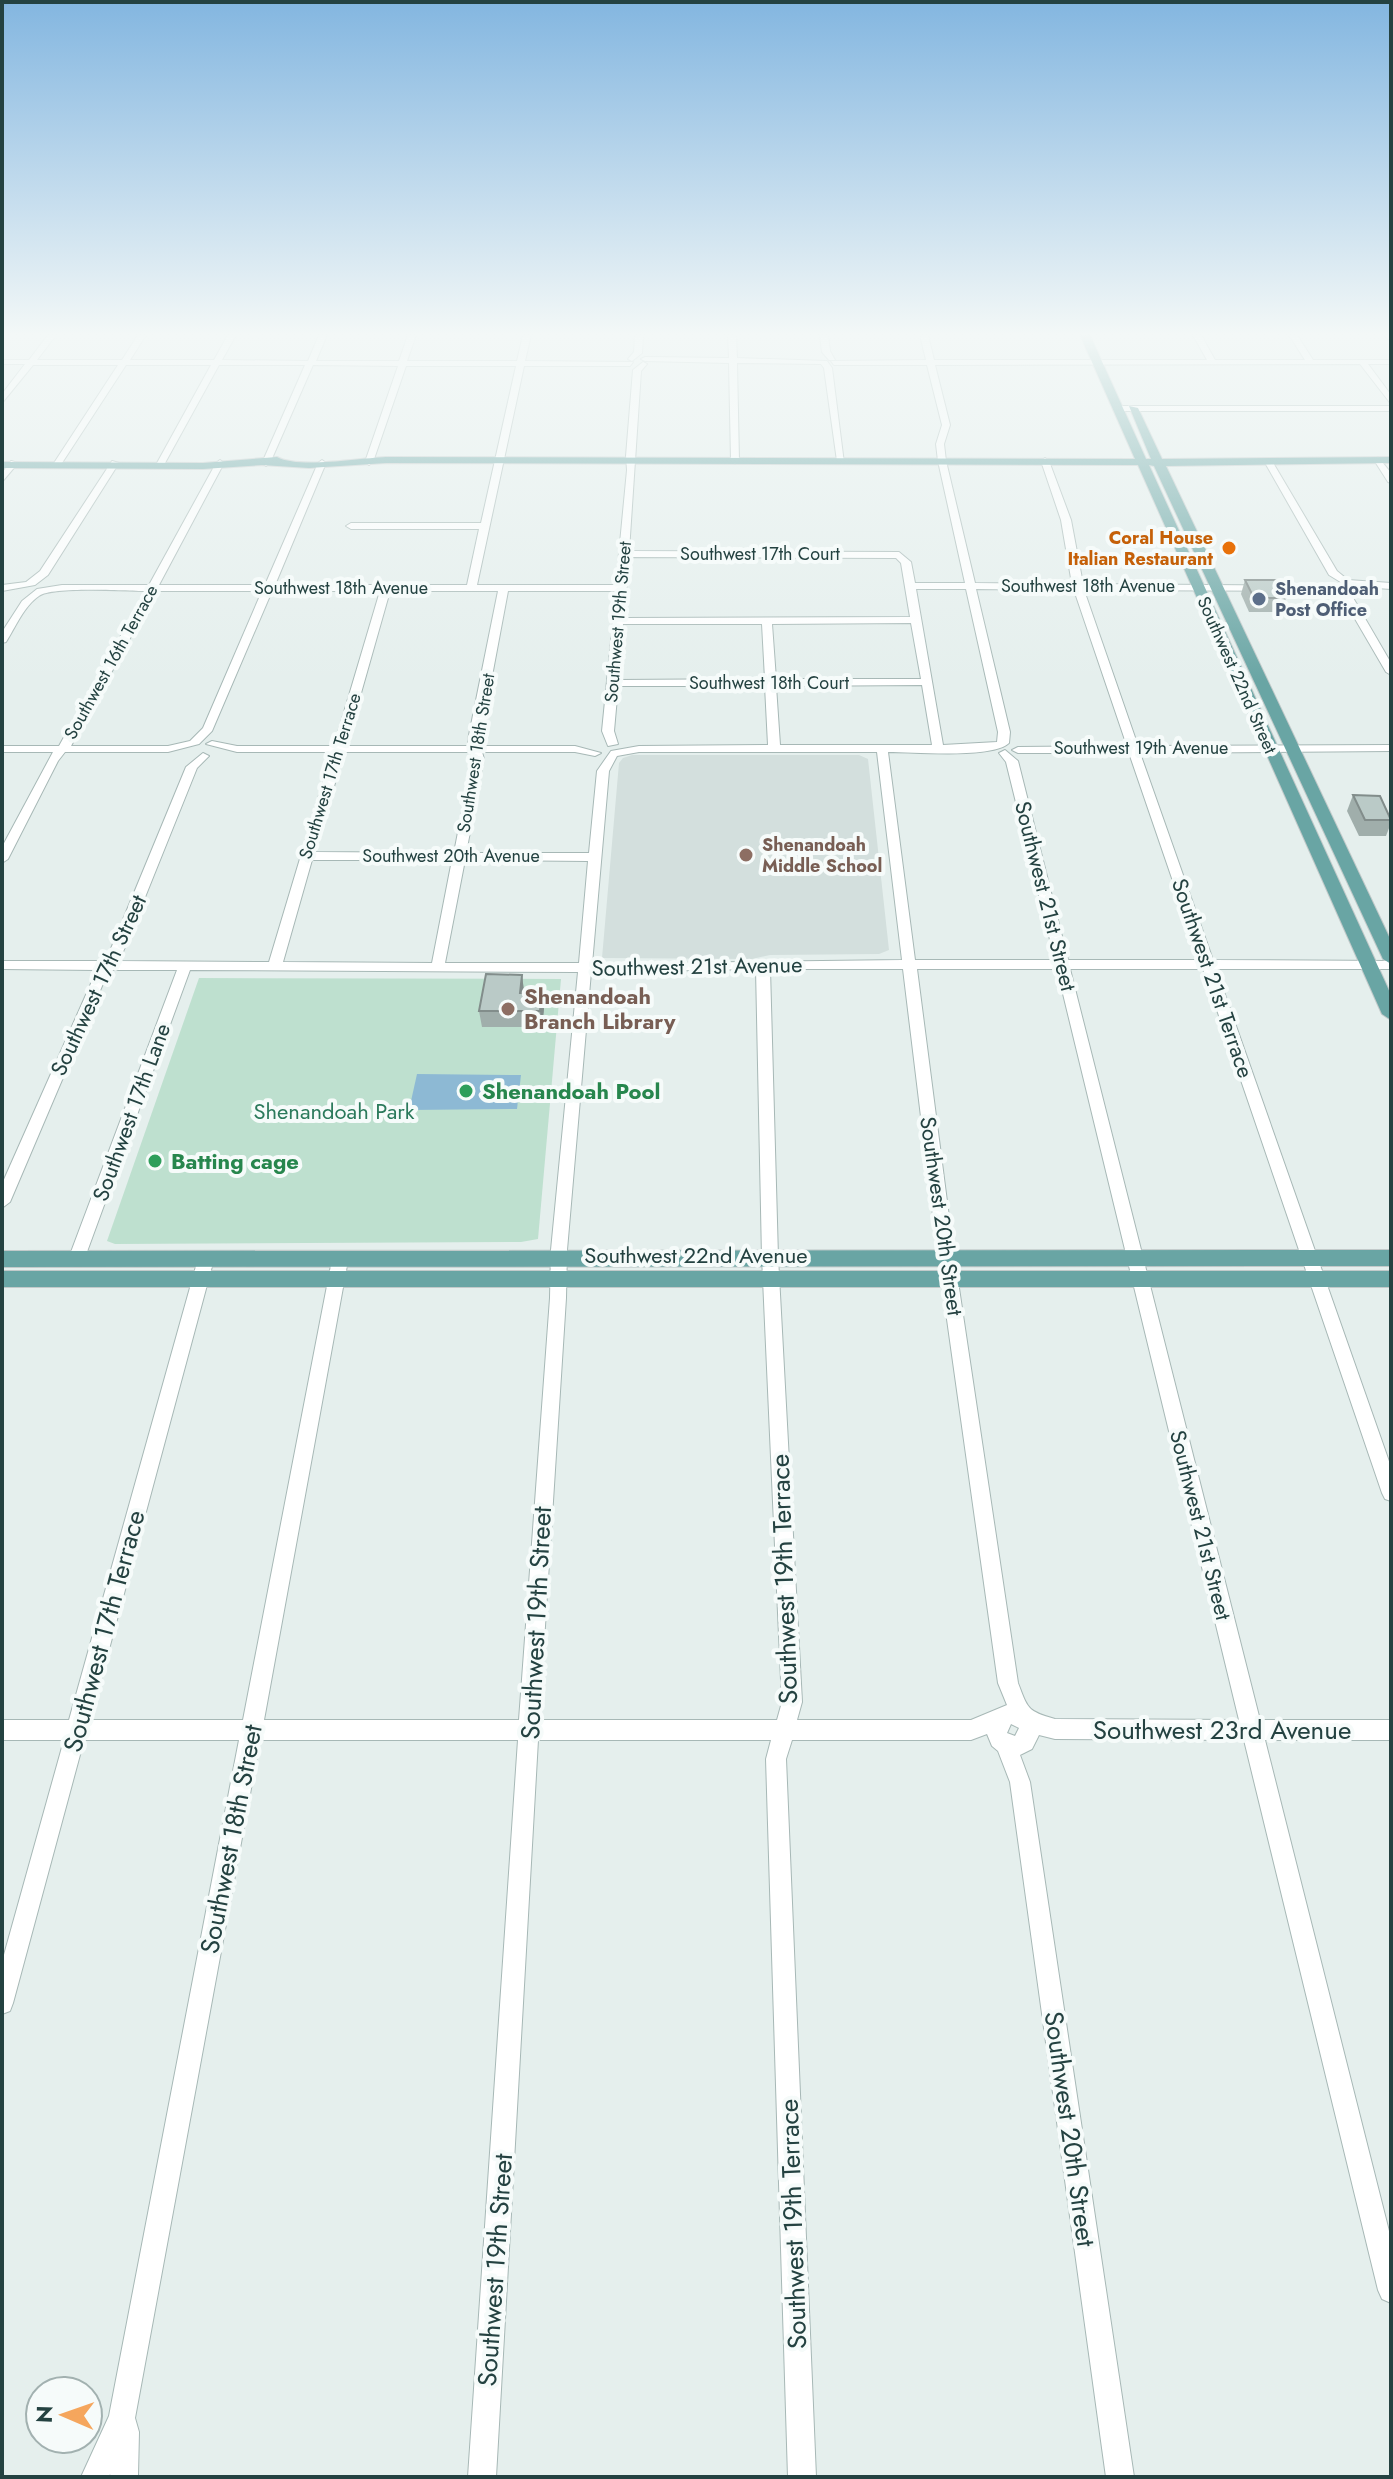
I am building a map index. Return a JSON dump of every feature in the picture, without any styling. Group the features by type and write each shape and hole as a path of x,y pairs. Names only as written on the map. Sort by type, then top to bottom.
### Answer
{"main road":[{"name":"Southwest 22nd Street","path":"1136,451 1391,1014"},
{"name":"Southwest 22nd Street","path":"1151,451 1391,962"},
{"path":"6,463 203,466 220,463 309,465 372,462 400,465 423,462 845,461 856,464 889,461 1259,463 1391,460"},
{"name":"Southwest 22nd Avenue","path":"2,1279 200,1281 338,1270 1138,1268 1391,1258"},
{"name":"Southwest 22nd Avenue","path":"2,1259 206,1259 338,1270"},
{"name":"Southwest 22nd Avenue","path":"1138,1268 1317,1279 1391,1279"}],"street":[{"path":"58,463 66,451"},
{"path":"161,463 168,451"},
{"path":"266,463 271,451"},
{"path":"372,462 376,451"},
{"path":"471,588 502,451"},
{"name":"Southwest 19th Street","path":"482,2477 558,1270 631,451"},
{"path":"735,451 735,461"},
{"path":"843,451 845,461"},
{"name":"Southwest 21st Street","path":"941,451 969,586 1391,2290"},
{"path":"1378,460 1391,480"},
{"name":"Southwest 21st Terrace","path":"1045,461 1066,520 1078,586 1391,1493"},
{"path":"1268,461 1391,672"},
{"path":"2,479 6,463"},
{"path":"2,640 115,463"},
{"name":"Southwest 16th Terrace","path":"2,859 53,760 62,749 220,463"},
{"name":"Southwest 17th Street","path":"2,1202 98,978 116,952 190,752 208,745 268,588 322,463"},
{"path":"351,526 485,526"},
{"name":"Southwest 17th Court","path":"624,554 897,554 906,562 909,586"},
{"path":"909,586 938,748"},
{"name":"Southwest 18th Avenue","path":"909,586 1391,586"},
{"name":"Southwest 18th Avenue","path":"3,588 620,588"},
{"name":"Southwest 18th Street","path":"438,965 478,759 474,740 504,588"},
{"name":"Southwest 17th Terrace","path":"275,965 386,589"},
{"path":"767,620 774,749"},
{"path":"618,621 915,620"},
{"name":"Southwest 18th Court","path":"612,683 927,682"},
{"name":"Southwest 19th Avenue","path":"190,752 208,745 237,749 339,750 606,747 1391,748"},
{"name":"Southwest 20th Street","path":"882,748 948,1268 1120,2477"},
{"path":"2,749 168,749 190,752"},
{"name":"Southwest 20th Avenue","path":"307,856 596,857"},
{"name":"Southwest 21st Avenue","path":"2,965 763,967 1368,965 1391,962"},
{"name":"Southwest 17th Lane","path":"76,1260 186,964"},
{"name":"Southwest 19th Terrace","path":"763,967 771,1268 792,1702 776,1759 802,2477"},
{"name":"Southwest 17th Terrace","path":"2,2003 206,1259"},
{"name":"Southwest 18th Street","path":"95,2477 122,2418 338,1270"},
{"path":"2,1730 1014,1730"},
{"name":"Southwest 23rd Avenue","path":"1014,1730 1391,1730"},
{"name":"Southwest 18th Street","path":"122,2418 126,2432 124,2476"},
{"path":"95,2477 109,2470 124,2476"}],"shaded area":[{"name":"Shenandoah Middle School","path":"632,755 859,755 868,759 889,950 879,954 770,955 752,959 602,958 619,763"}],"green space":[{"name":"Shenandoah Park","path":"199,978 561,979 538,1239 521,1242 115,1244 107,1241"}],"water":[{"name":"Shenandoah Pool","path":"417,1074 521,1075 517,1109 409,1110"}],"building":[{"path":"1245,580 1277,580 1286,598 1254,598"},
{"path":"1353,795 1380,796 1391,820 1365,820"},
{"path":"486,974 522,975 520,993 542,993 540,1011 479,1011"}],"place":[{"name":"Coral House Italian Restaurant","path":"1229,548"},
{"name":"Shenandoah Post Office","path":"1259,599"},
{"name":"Shenandoah Middle School","path":"746,855"},
{"name":"Shenandoah Branch Library","path":"508,1009"},
{"name":"Shenandoah Pool","path":"466,1091"},
{"name":"Batting cage","path":"155,1161"}]}
